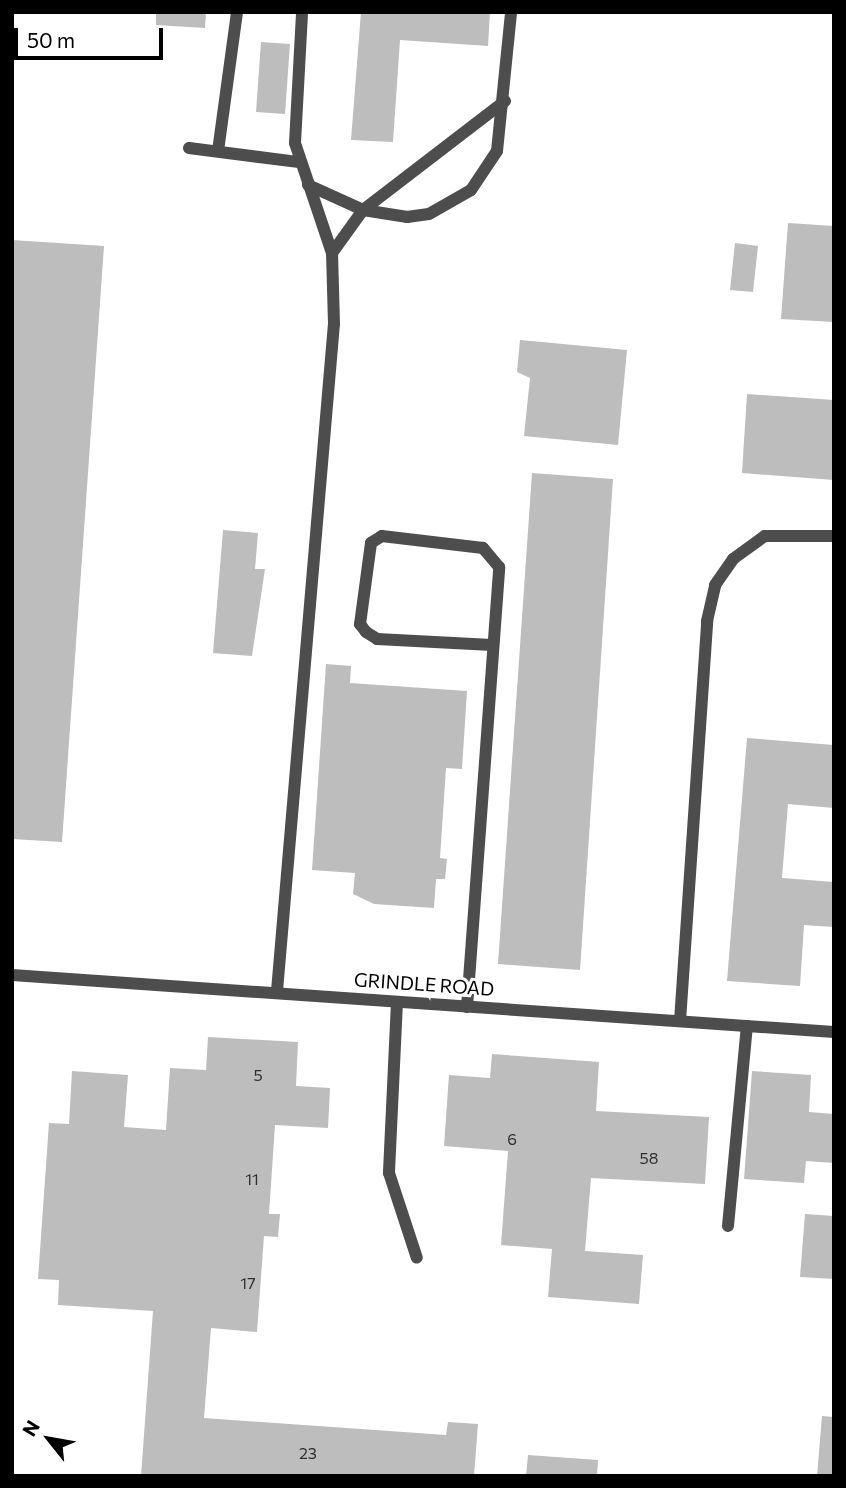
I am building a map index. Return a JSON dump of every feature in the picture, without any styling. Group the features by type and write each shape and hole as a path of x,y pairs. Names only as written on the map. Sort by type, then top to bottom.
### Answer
{"street":[{"path":"218,151 237,12"},
{"path":"277,991 326,434 332,253 299,162 294,121 302,12"},
{"path":"308,185 363,210 429,214 471,190 497,151 505,101 511,12"},
{"path":"332,253 363,210 505,101"},
{"path":"189,148 299,162"},
{"path":"467,1007 499,567 489,552 382,536 371,543 360,624 366,632 377,639 492,645"},
{"path":"680,1021 707,621 715,585 733,559 765,536 834,536"},
{"name":"GRINDLE ROAD","path":"12,975 277,991 397,1002 834,1032"},
{"path":"397,1002 389,1172 417,1258"},
{"path":"728,1226 747,1026"}],"building":[{"path":"156,12 206,12 205,28 156,25"},
{"path":"361,12 490,12 488,46 400,40 393,142 351,140"},
{"path":"261,42 290,44 285,114 256,112"},
{"path":"788,223 834,226 834,322 781,319"},
{"path":"12,240 104,246 62,842 12,839"},
{"path":"735,243 758,246 753,292 730,290"},
{"path":"520,340 627,350 618,445 524,436 530,378 517,372"},
{"path":"747,394 834,400 834,480 742,473"},
{"path":"532,473 613,479 580,970 498,964"},
{"path":"223,530 258,533 255,569 265,569 252,656 213,653"},
{"path":"326,664 351,666 350,683 467,691 462,769 446,768 440,858 447,859 445,879 436,879 434,908 374,904 353,894 355,873 312,870"},
{"path":"747,738 834,745 834,808 788,804 782,878 834,882 834,927 804,925 800,986 727,981"},
{"path":"208,1037 298,1042 296,1086 330,1088 328,1128 275,1125 269,1214 280,1214 278,1237 264,1236 257,1332 211,1328 204,1418 446,1435 448,1422 478,1424 474,1476 141,1476 153,1311 58,1305 59,1280 38,1279 49,1123 69,1124 72,1071 128,1075 124,1127 166,1130 170,1068 206,1070"},
{"path":"492,1054 599,1062 596,1111 709,1117 705,1184 591,1178 585,1251 643,1255 639,1304 548,1297 552,1249 501,1245 508,1151 444,1146 449,1075 490,1078"},
{"path":"752,1071 811,1075 809,1112 834,1114 834,1163 806,1161 804,1183 744,1179"},
{"path":"805,1214 834,1216 834,1279 800,1277"},
{"path":"822,1416 834,1417 834,1476 817,1476"},
{"path":"528,1455 598,1460 597,1476 526,1476"}]}
